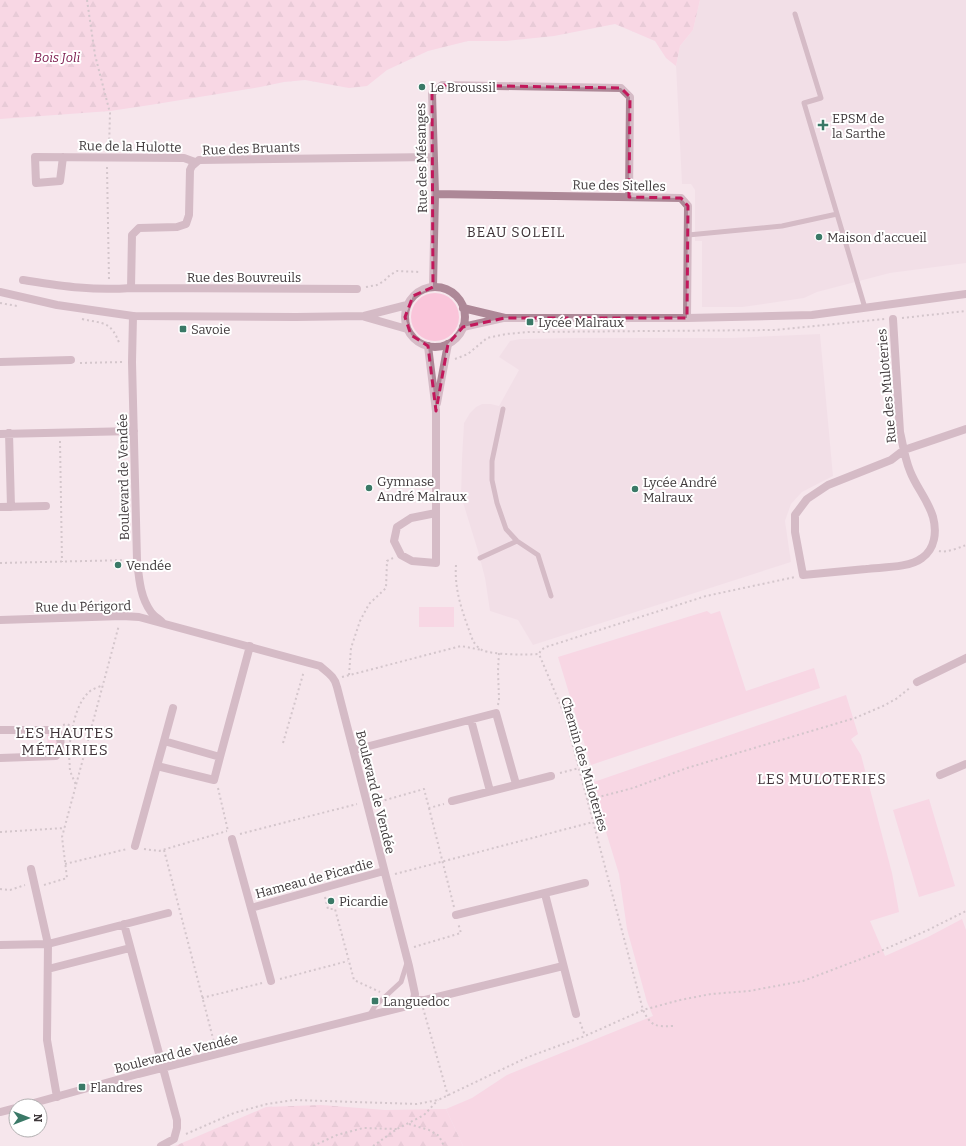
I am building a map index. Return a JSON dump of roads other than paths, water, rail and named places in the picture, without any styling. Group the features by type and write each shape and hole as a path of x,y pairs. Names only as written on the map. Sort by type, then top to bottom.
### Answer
{"street":[{"name":"Rue des Mésanges","path":"433,287 435,194 432,93 442,85 621,88 630,97 629,198"},
{"name":"Rue de la Hulotte","path":"63,157 60,181 36,184 35,157 63,157 107,158 184,158 195,162"},
{"name":"Rue des Bruants","path":"131,288 132,235 139,228 177,227 186,224 189,215 190,170 195,162 199,160 434,157"},
{"name":"Rue des Sitelles","path":"435,194 681,198 688,206 688,318"},
{"name":"Rue des Bouvreuils","path":"23,280 74,288 109,290 131,288 357,289"},
{"path":"433,287 452,292 458,298 463,308 463,327 458,335 448,344 441,346 428,346 416,341 407,329 405,315 407,305 411,299 419,292 433,287"},
{"path":"0,292 57,305 133,316 364,316 407,305"},
{"path":"463,327 505,318 688,318 812,315 966,294"},
{"path":"463,308 505,318"},
{"name":"Boulevard de Vendée","path":"48,1100 138,1074 407,1006 414,1000 415,994 408,960 335,680 320,666 250,646 166,625 152,614 144,600 137,560 132,362 133,316"},
{"path":"364,316 407,329"},
{"name":"Rue des Muloteries","path":"893,319 900,432 910,470 933,518 934,536 931,549 921,559 898,566 803,575 795,532 795,515 803,504 828,485 891,460 904,450"},
{"path":"436,411 448,344"},
{"path":"428,346 436,411 436,513 436,564 412,561 401,555 394,541 397,527 411,518 436,513"},
{"path":"0,362 70,360"},
{"path":"904,450 966,429"},
{"path":"0,434 134,430"},
{"path":"9,433 11,507"},
{"path":"0,507 46,506"},
{"name":"Rue du Périgord","path":"0,620 122,616 139,617 166,625"},
{"path":"157,766 214,780 250,646"},
{"path":"917,682 966,658"},
{"path":"135,846 173,708"},
{"path":"354,750 496,713 516,784"},
{"path":"471,720 490,791"},
{"path":"0,730 56,730 59,734 61,742 56,756 0,758"},
{"path":"164,741 220,757"},
{"path":"940,775 966,764"},
{"path":"452,802 551,776"},
{"name":"Hameau de Picardie","path":"231,838 271,981"},
{"path":"31,869 48,944 47,1040 58,1097"},
{"name":"Hameau de Picardie","path":"251,908 323,888 385,874"},
{"path":"456,916 585,883"},
{"path":"544,894 576,1014"},
{"path":"0,945 48,944 168,913"},
{"path":"124,924 177,1120 177,1128 174,1139 161,1146"},
{"path":"48,969 130,948"},
{"path":"414,1000 424,1000 563,966"}],"lane":[{"path":"795,14 821,98 804,103 865,308"},
{"path":"688,235 782,226 837,214"},
{"path":"503,409 492,461 492,480 497,503 506,529 517,541 538,555 551,596"},
{"path":"480,558 517,541"},
{"path":"368,1016 375,1006 401,982 408,960"}],"place":[{"name":"Le Broussil","path":"422,87"},
{"name":"EPSM de la Sarthe","path":"823,125"},
{"name":"Maison d'accueil","path":"819,237"},
{"name":"Lycée Malraux","path":"530,322"},
{"name":"Savoie","path":"183,329"},
{"name":"Gymnase André Malraux","path":"369,488"},
{"name":"Lycée André Malraux","path":"635,489"},
{"name":"Vendée","path":"118,565"},
{"name":"Picardie","path":"331,901"},
{"name":"Languedoc","path":"375,1001"},
{"name":"Flandres","path":"82,1087"}],"district":[{"name":"BEAU SOLEIL","path":"516,232"},
{"name":"LES HAUTES MÉTAIRIES","path":"65,742"},
{"name":"LES MULOTERIES","path":"822,779"}],"park label":[{"name":"Bois Joli","path":"57,57"}]}
